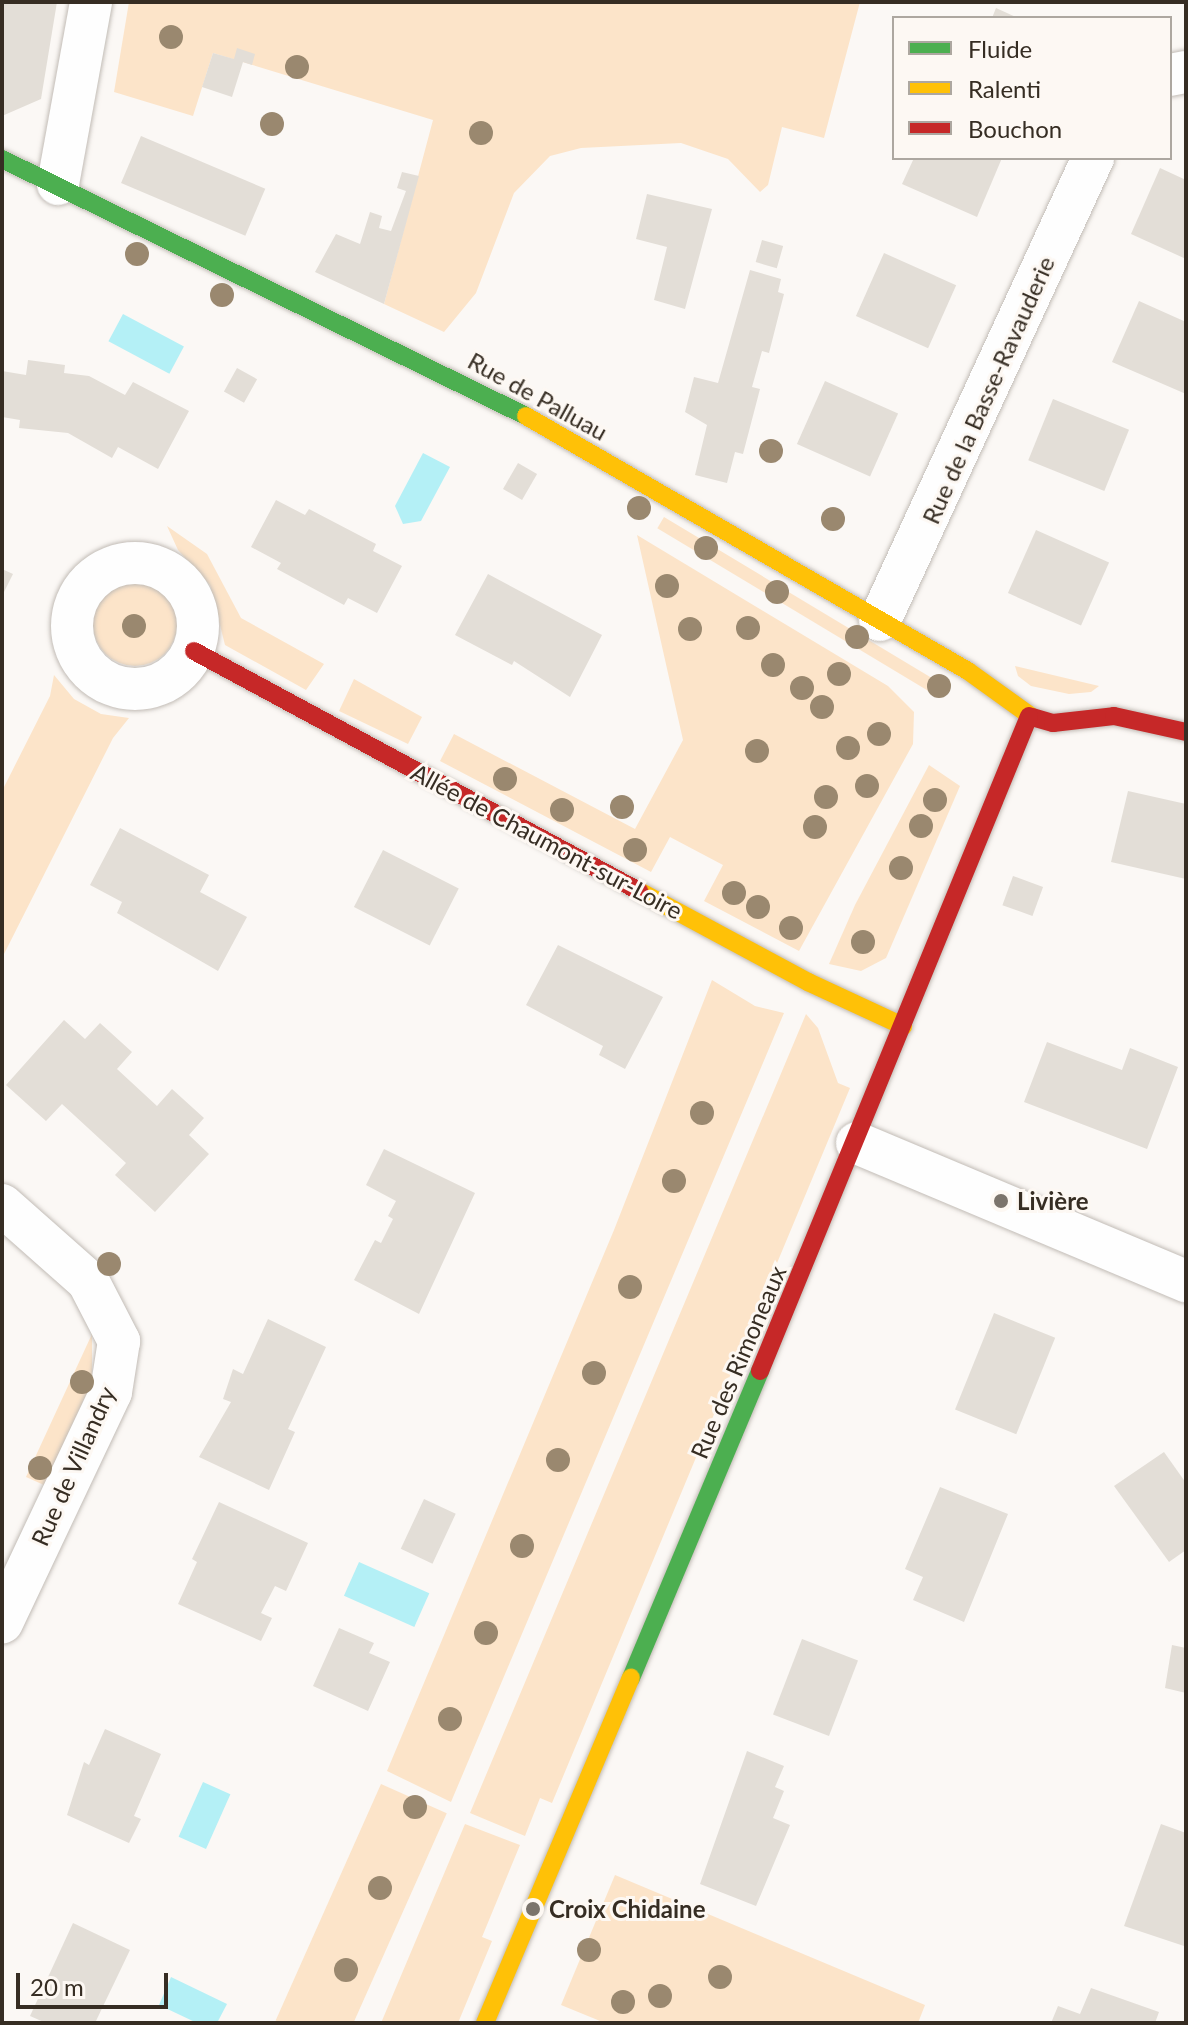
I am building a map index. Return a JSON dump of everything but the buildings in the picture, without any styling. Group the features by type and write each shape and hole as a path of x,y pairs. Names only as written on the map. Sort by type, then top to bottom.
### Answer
{"street":[{"path":"58,184 91,2"},
{"name":"Rue de Palluau","path":"2,159 559,432 968,671 1029,716"},
{"name":"Rue de la Basse-Ravauderie","path":"880,620 1092,160"},
{"name":"Allée de Chaumont-sur-Loire","path":"194,651 808,982 903,1026"},
{"path":"1029,716 1053,723 1114,716 1186,732"},
{"name":"Rue des Rimoneaux","path":"485,2023 857,1143 1029,716"},
{"path":"857,1143 1186,1281"},
{"name":"Rue de Villandry","path":"2,1205 88,1281 119,1341 111,1392 2,1623"}],"shaded area":[{"path":"129,2 860,2 824,138 782,127 768,185 760,192 728,159 681,143 581,148 550,156 514,193 476,293 444,332 384,304 433,120 213,53 193,116 114,92"},
{"path":"664,517 944,685 938,697 657,528"},
{"path":"167,526 207,554 241,618 324,664 306,690 225,645 210,585 178,550"},
{"path":"637,535 888,686 914,712 913,744 799,951 704,901 723,865 670,837 651,872 440,761 454,734 635,829 683,740"},
{"path":"135,582 158,589 170,601 177,624 170,647 158,659 135,666 112,659 100,647 93,624 100,601 112,589"},
{"path":"1015,666 1099,686 1091,692 1069,694 1031,686 1018,676"},
{"path":"54,675 74,699 101,714 129,718 113,738 2,958 2,791 50,696"},
{"path":"354,679 422,717 408,744 339,711"},
{"path":"929,765 960,786 886,958 861,971 829,964 855,905"},
{"path":"712,980 755,1006 784,1013 451,1802 387,1771 614,1230"},
{"path":"806,1014 818,1028 838,1083 850,1088 552,1803 540,1798 525,1836 470,1813"},
{"path":"92,1334 92,1382 44,1485 26,1477"},
{"path":"381,1784 447,1813 353,2023 276,2021"},
{"path":"465,1824 520,1845 482,1937 492,1941 458,2023 381,2023"},
{"path":"615,1875 925,2005 918,2023 605,2023 561,2005"}],"water":[{"path":"123,314 184,346 169,374 108,341"},
{"path":"423,453 450,467 421,521 403,524 395,506"},
{"path":"359,1562 429,1593 414,1627 344,1596"},
{"path":"203,1782 230,1794 206,1849 179,1837"},
{"path":"171,1977 227,2004 217,2023 197,2023 159,2005"}],"traffic: fast":[{"path":"2,159 526,416"},
{"path":"631,1678 760,1371"}],"traffic: slow":[{"path":"526,416 968,671 1032,717"},
{"path":"639,891 808,982 903,1026"},
{"path":"485,2023 631,1678"}],"traffic: jam":[{"path":"194,651 639,891"},
{"path":"760,1371 1029,716"},
{"path":"1032,717 1053,723 1114,716 1186,732"}],"place":[{"name":"Livière","path":"1001,1201"},
{"name":"Croix Chidaine","path":"533,1909"}]}
